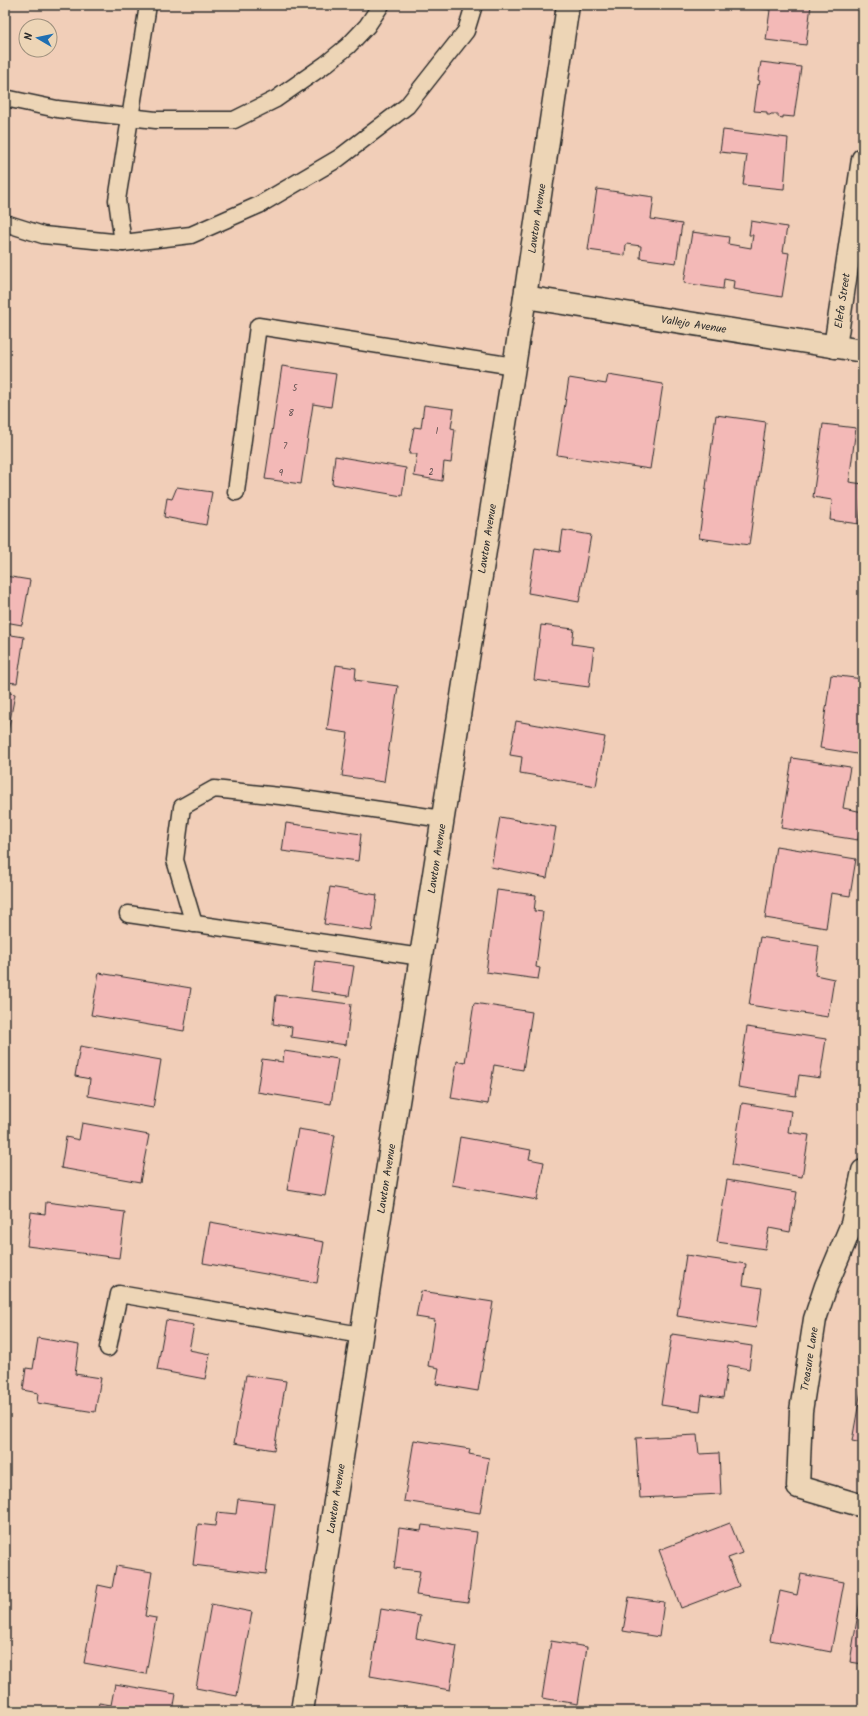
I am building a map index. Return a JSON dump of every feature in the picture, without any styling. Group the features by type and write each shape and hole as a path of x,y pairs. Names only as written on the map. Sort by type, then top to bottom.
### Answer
{"street":[{"name":"Lawton Avenue","path":"302,1711 525,297 568,5"},
{"name":"Elefa Street","path":"835,347 863,159"},
{"name":"Vallejo Avenue","path":"525,297 863,351"},
{"name":"Treasure Lane","path":"863,1171 852,1224 826,1286 815,1319 801,1411 798,1487 863,1506"}],"lane":[{"path":"123,243 117,200 148,5"},
{"path":"5,98 57,108 156,120 234,120 276,99 314,73 348,46 367,26 382,5"},
{"path":"5,222 43,235 123,243 191,235 259,205 339,158 407,106 466,32 474,5"},
{"path":"236,492 258,326 514,366"},
{"path":"194,924 175,860 182,807 214,789 443,819"},
{"path":"128,914 421,957"},
{"path":"108,1348 119,1294 361,1335"}],"building":[{"path":"758,5 811,5 806,45 766,40 770,10 757,8"},
{"path":"761,62 801,67 794,117 783,116 783,118 778,117 778,114 767,115 767,112 754,111 758,84 759,85 760,81 758,80"},
{"path":"723,130 788,138 784,189 743,185 747,155 720,152"},
{"path":"597,189 654,197 651,219 682,224 676,263 640,258 641,246 626,244 625,255 588,250"},
{"path":"751,221 787,227 783,252 789,253 782,297 733,289 734,281 724,279 723,289 684,283 692,232 729,237 728,244 751,248 753,235 749,235"},
{"path":"282,366 336,374 331,407 313,404 301,484 265,479"},
{"path":"608,375 663,384 650,469 557,455 569,378 606,384"},
{"path":"424,405 454,409 451,428 455,429 451,463 444,462 442,481 414,476 417,454 409,454 414,427 421,428"},
{"path":"716,415 766,422 749,545 699,538"},
{"path":"823,424 856,428 849,482 863,484 859,524 830,520 832,500 813,497"},
{"path":"335,456 406,468 402,496 332,484"},
{"path":"177,487 212,492 206,525 164,517 167,498 172,499"},
{"path":"563,530 591,535 579,602 528,593 535,548 560,552"},
{"path":"5,576 30,580 22,625 5,622"},
{"path":"541,625 574,629 572,644 594,647 589,687 534,680"},
{"path":"5,634 24,637 17,683 5,682"},
{"path":"336,665 356,668 355,680 398,686 384,782 342,776 348,733 327,730"},
{"path":"831,675 863,679 863,755 820,748"},
{"path":"5,692 15,694 6,742 5,742"},
{"path":"516,721 605,737 596,786 520,773 522,757 510,755"},
{"path":"792,758 850,767 843,808 863,812 858,840 781,828"},
{"path":"500,817 556,827 547,878 491,867"},
{"path":"286,823 361,834 358,861 282,851"},
{"path":"776,846 856,859 850,896 831,893 826,928 765,918"},
{"path":"330,887 377,895 372,931 324,924"},
{"path":"497,890 536,895 534,911 543,912 536,967 540,968 538,979 486,972"},
{"path":"760,937 819,946 815,975 834,979 828,1017 749,1005"},
{"path":"315,961 354,966 349,996 311,991"},
{"path":"99,973 191,988 184,1031 91,1015"},
{"path":"276,995 351,1004 346,1045 291,1037 292,1027 273,1024"},
{"path":"474,1003 532,1012 523,1070 494,1065 488,1104 451,1098 457,1061 465,1063"},
{"path":"747,1027 826,1039 820,1078 799,1075 796,1096 738,1087"},
{"path":"80,1046 161,1060 153,1108 88,1096 90,1079 75,1076"},
{"path":"284,1051 338,1059 331,1104 257,1092 262,1059 283,1062"},
{"path":"742,1103 791,1111 788,1132 809,1135 802,1177 732,1165"},
{"path":"82,1123 149,1135 140,1182 61,1168 66,1137 79,1140"},
{"path":"298,1129 335,1135 325,1196 287,1190"},
{"path":"460,1137 531,1150 529,1159 544,1162 537,1200 452,1185"},
{"path":"727,1180 797,1192 790,1232 769,1228 765,1249 717,1242"},
{"path":"46,1202 125,1212 119,1258 27,1246 31,1212 45,1214"},
{"path":"210,1222 324,1242 317,1283 203,1263"},
{"path":"686,1255 746,1264 743,1285 762,1288 756,1328 677,1316"},
{"path":"421,1291 493,1302 478,1391 436,1384 439,1368 428,1366 435,1320 416,1317"},
{"path":"166,1320 194,1325 189,1350 210,1354 205,1379 157,1370"},
{"path":"672,1334 752,1346 749,1369 728,1365 723,1398 702,1395 700,1411 661,1405"},
{"path":"38,1338 79,1345 75,1374 101,1378 95,1412 37,1403 38,1393 23,1390 26,1368 33,1369"},
{"path":"246,1375 286,1381 274,1450 234,1443"},
{"path":"863,1385 863,1443 852,1441"},
{"path":"697,1435 699,1454 719,1453 721,1494 640,1498 636,1438"},
{"path":"414,1440 470,1449 469,1454 489,1458 480,1513 404,1501"},
{"path":"238,1499 275,1503 266,1574 193,1565 198,1524 215,1526 217,1512 236,1514"},
{"path":"730,1523 742,1553 728,1558 739,1586 681,1608 659,1550"},
{"path":"422,1525 477,1532 468,1602 416,1595 420,1571 394,1568 399,1528 421,1531"},
{"path":"116,1566 152,1572 145,1616 156,1618 146,1674 84,1663 98,1585 112,1588"},
{"path":"801,1574 844,1582 831,1652 770,1640 780,1591 797,1595"},
{"path":"863,1583 863,1664 850,1662"},
{"path":"629,1597 664,1602 659,1637 623,1631"},
{"path":"211,1604 252,1612 237,1696 196,1688"},
{"path":"381,1609 420,1616 416,1638 457,1646 450,1690 370,1676"},
{"path":"551,1641 587,1647 578,1704 542,1698"},
{"path":"115,1684 176,1694 173,1711 97,1711 99,1703 111,1705"},
{"path":"403,1706 430,1711 402,1711"}]}
